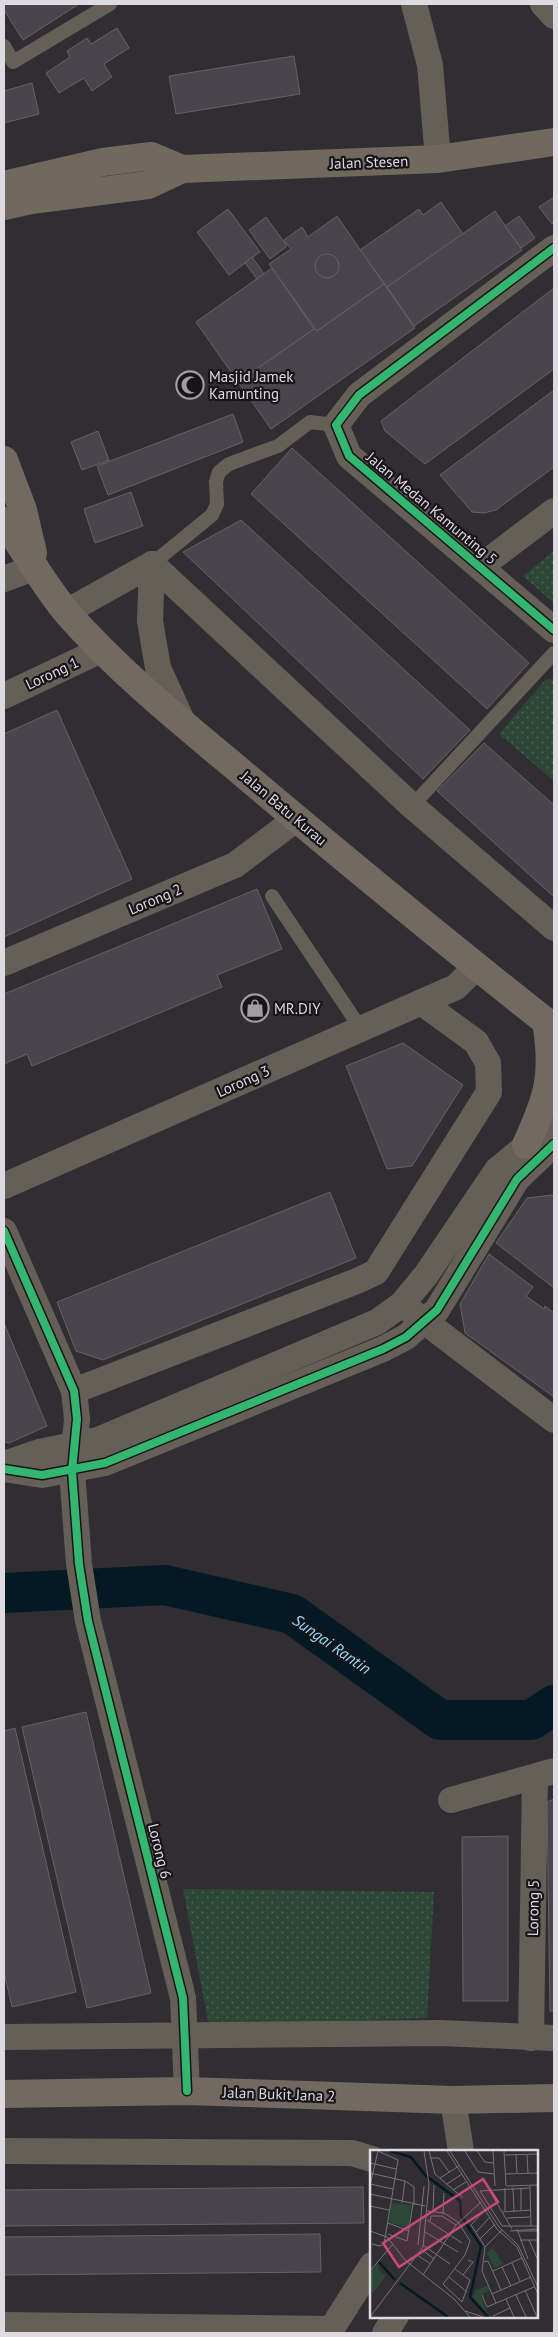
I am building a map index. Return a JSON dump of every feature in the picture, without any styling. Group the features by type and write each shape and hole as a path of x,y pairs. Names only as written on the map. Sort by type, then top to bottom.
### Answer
{"main road":[{"name":"Jalan Stesen","path":"11,191 148,184 182,170 438,159 554,142"},
{"path":"4,226 11,191"},
{"name":"Jalan Batu Kurau","path":"4,460 23,510 36,567"},
{"name":"Jalan Batu Kurau","path":"4,521 66,612 101,650 296,819 476,967 550,1024"},
{"path":"545,1150 543,1107 550,1078 550,1024"},
{"name":"Jalan Bukit Jana 2","path":"4,2094 186,2091 453,2100 554,2098"}],"street":[{"path":"414,4 430,65 438,159"},
{"path":"336,425 359,395 554,248"},
{"name":"Jalan Medan Kamunting 5","path":"336,425 349,456 554,630"},
{"path":"480,567 554,512"},
{"path":"66,612 152,564"},
{"path":"152,564 150,621 158,668 183,723"},
{"path":"152,564 412,806 554,928"},
{"path":"4,579 36,567"},
{"name":"Lorong 1","path":"4,696 101,650"},
{"name":"Lorong 2","path":"4,963 235,865 296,819"},
{"name":"Lorong 3","path":"4,1186 456,987 476,967"},
{"path":"74,1391 376,1272 489,1092 488,1063 476,1042 421,1002"},
{"path":"4,1469 42,1475 72,1471 105,1463 406,1337 437,1310 517,1179 545,1150 554,1123"},
{"path":"4,1464 39,1452 98,1440 377,1322 402,1304 426,1275 497,1170 545,1150"},
{"name":"Lorong 6","path":"4,1231 74,1391 77,1419 72,1471 79,1564 88,1621 183,1998 186,2091"},
{"path":"402,1304 554,1420"},
{"path":"450,1800 545,1774"},
{"name":"Lorong 5","path":"543,2038 545,1774"},
{"path":"5,2030 184,2034 440,2033 543,2038"},
{"path":"453,2100 460,2150"},
{"path":"4,2151 352,2153 370,2159"},
{"path":"4,2325 330,2331 370,2267"},
{"path":"385,2333 395,2317"}],"lane":[{"path":"4,46 13,62 110,4"},
{"path":"152,564 212,515 217,504 216,481 219,472 229,464 278,446 310,422 336,425"},
{"path":"412,806 554,653"},
{"path":"272,896 361,1029"}],"green space":[{"path":"554,551 554,603 523,576"},
{"path":"554,678 554,781 499,734 545,680"},
{"path":"183,1889 434,1892 427,2018 209,2026"}],"building":[{"path":"4,4 79,4 23,40 4,10"},
{"path":"117,28 129,48 104,64 112,77 92,91 84,78 59,93 46,73 70,57 67,51 87,38 91,44"},
{"path":"294,56 300,94 176,114 169,76"},
{"path":"32,83 39,114 4,123 4,91"},
{"path":"554,197 554,222 552,224 539,207"},
{"path":"441,202 463,234 387,287 360,250 419,209 423,215"},
{"path":"228,209 260,252 229,275 197,232"},
{"path":"495,211 522,250 414,326 387,287"},
{"path":"337,216 384,284 317,331 269,264 291,249 284,240 302,227 308,237"},
{"path":"519,216 535,238 521,248 505,226"},
{"path":"266,217 287,246 270,259 249,230"},
{"path":"327,254 332,255 338,261 338,271 332,277 327,278 322,277 316,271 315,266 316,261 322,255"},
{"path":"252,257 264,274 257,279 245,263"},
{"path":"272,268 314,329 238,382 196,322"},
{"path":"384,284 415,328 271,429 238,382 314,329 317,331"},
{"path":"554,288 554,369 425,464 385,431 381,421"},
{"path":"554,390 554,467 496,510 484,513 472,512 440,475"},
{"path":"233,414 243,442 108,495 97,466"},
{"path":"98,431 109,460 82,470 71,442"},
{"path":"292,448 529,663 487,709 251,494"},
{"path":"131,492 143,526 95,543 84,509"},
{"path":"241,520 470,730 423,779 183,552"},
{"path":"57,710 132,879 4,937 4,734"},
{"path":"484,743 554,805 554,897 437,791"},
{"path":"257,889 282,949 217,975 222,987 32,1066 27,1054 4,1064 4,994"},
{"path":"403,1043 463,1085 412,1166 387,1169 346,1066"},
{"path":"330,1192 356,1258 103,1360 76,1351 57,1302"},
{"path":"552,1195 554,1197 554,1288 496,1243 527,1198"},
{"path":"489,1254 533,1287 526,1296 544,1309 545,1306 554,1313 554,1397 465,1333 460,1304"},
{"path":"4,1323 47,1426 9,1443 4,1442"},
{"path":"86,1712 151,1993 87,2008 22,1727"},
{"path":"15,1728 76,1992 12,2007 4,1972 4,1731"},
{"path":"554,1799 554,2011 550,2011 547,1802"},
{"path":"508,1836 508,2001 463,2001 462,1837"},
{"path":"363,2187 364,2223 4,2226 4,2190"},
{"path":"320,2234 321,2272 4,2275 4,2237"}],"waterway":[{"name":"Sungai Rantin","path":"4,1593 165,1585 292,1614 440,1720 531,1720 554,1705"}],"cycle path":[{"path":"554,248 359,395 336,425 349,456 554,630"},
{"path":"4,1469 42,1475 105,1463 383,1349 406,1337 437,1310 517,1179 554,1144"},
{"path":"4,1231 74,1391 77,1419 72,1471 79,1564 88,1621 183,1998 187,2091"}],"place":[{"name":"Masjid Jamek Kamunting","path":"190,385"},
{"name":"MR.DIY","path":"255,1008"}]}
